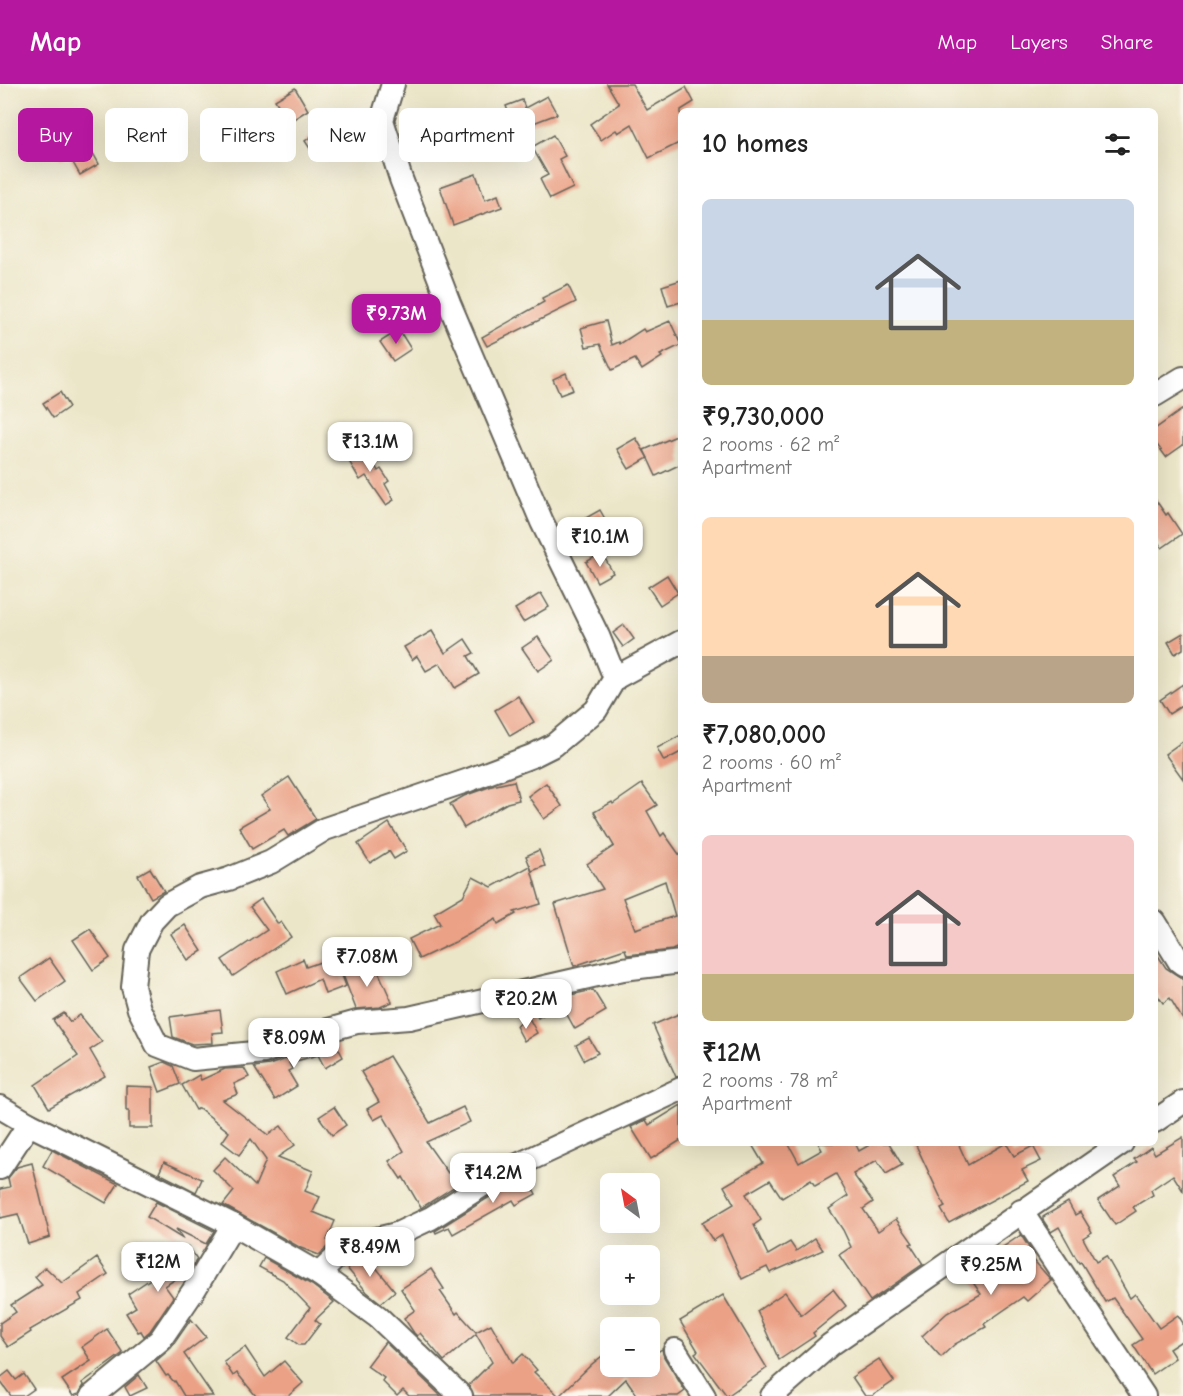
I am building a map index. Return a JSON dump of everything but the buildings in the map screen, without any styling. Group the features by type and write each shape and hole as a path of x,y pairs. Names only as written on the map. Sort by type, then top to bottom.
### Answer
{"street":[{"path":"393,84 382,120 412,209 449,303 542,522 598,636 615,678"},
{"path":"1158,393 1183,378"},
{"path":"678,644 615,678 596,710 546,748 469,780 325,829 271,862 229,879 200,887 167,905 152,921 137,950 133,987 139,1009 157,1045 193,1059 264,1052 310,1035 357,1022 410,1018 623,969 678,962"},
{"path":"1158,927 1183,964"},
{"path":"319,1274 348,1246 397,1234 431,1218 505,1171 678,1090"},
{"path":"1158,1119 1183,1102"},
{"path":"0,1107 29,1124 233,1225 319,1274 378,1317 461,1396"},
{"path":"0,1168 29,1124"},
{"path":"772,1396 830,1345 1118,1146"},
{"path":"1021,1211 1144,1396"},
{"path":"92,1396 160,1340 194,1290 233,1225"},
{"path":"675,1350 704,1396"}]}
